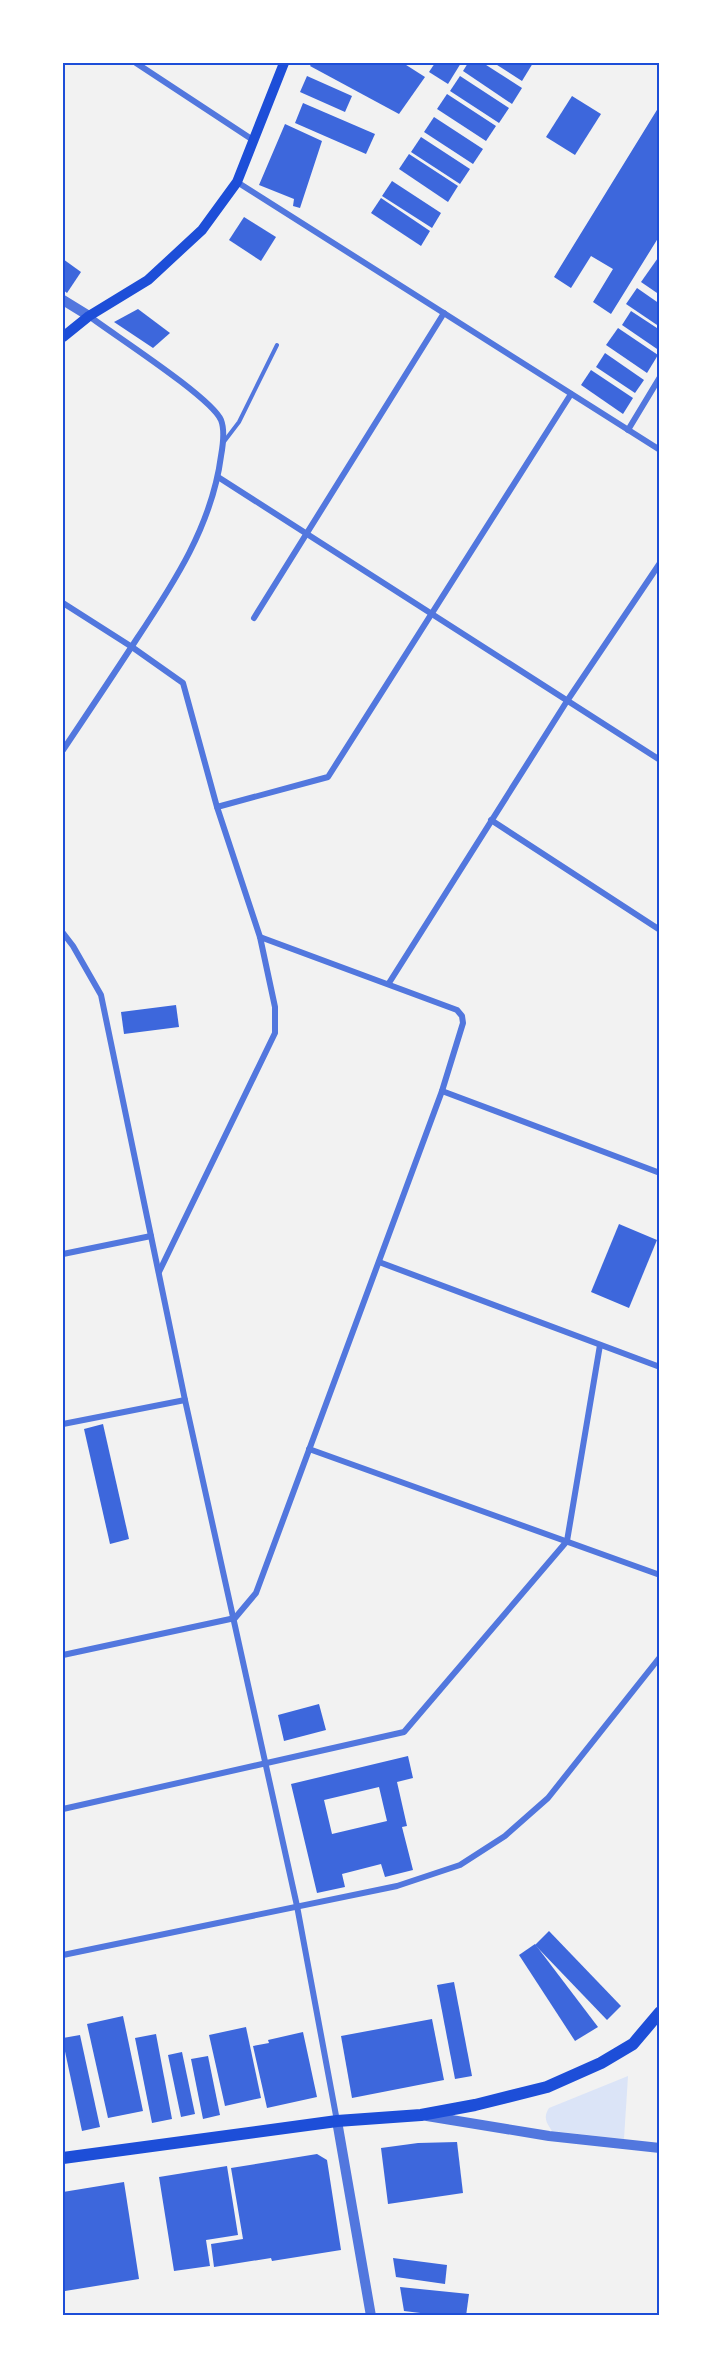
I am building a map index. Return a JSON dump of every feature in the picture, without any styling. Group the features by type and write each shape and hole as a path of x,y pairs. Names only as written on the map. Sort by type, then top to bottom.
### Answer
{"main road":[{"path":"63,337 89,316 148,280 202,230 237,182 284,63"},
{"path":"63,2158 337,2121 421,2115 475,2105 547,2086 601,2063 633,2044 660,2012"}],"street":[{"path":"136,63 253,140"},
{"path":"237,182 660,450"},
{"path":"63,300 89,316 215,410 222,422 223,444 218,477 209,508 189,556 63,750"},
{"path":"254,618 444,313"},
{"path":"628,430 660,377"},
{"path":"217,807 328,777 571,394"},
{"path":"218,477 660,760"},
{"path":"389,983 567,701 660,563"},
{"path":"63,603 183,683 217,807 260,937 275,1007 275,1034 159,1274"},
{"path":"491,820 660,930"},
{"path":"63,933 101,995 185,1400 297,1906 371,2316"},
{"path":"63,1655 235,1618 255,1593 442,1091 463,1023 462,1016 457,1010 260,937"},
{"path":"442,1091 660,1173"},
{"path":"63,1254 151,1236"},
{"path":"379,1262 660,1367"},
{"path":"63,1809 404,1732 567,1541 600,1345"},
{"path":"63,1425 185,1400"},
{"path":"309,1449 660,1575"},
{"path":"63,1955 397,1886 460,1865 505,1836 548,1798 660,1657"},
{"path":"421,2115 549,2136 660,2148"}],"lane":[{"path":"223,444 239,422 277,345"}],"shaded area":[{"path":"628,2076 624,2139 552,2131 548,2125 546,2114 549,2108"}],"building":[{"path":"312,63 403,63 425,77 399,114 310,66"},
{"path":"435,63 461,63 448,84 429,72"},
{"path":"468,63 483,63 522,88 512,104 463,71"},
{"path":"494,63 533,63 522,81"},
{"path":"307,76 352,96 345,112 300,92"},
{"path":"460,76 509,108 499,123 450,91"},
{"path":"447,94 496,126 486,141 437,109"},
{"path":"572,96 601,114 575,155 546,137"},
{"path":"303,103 375,134 366,154 295,123"},
{"path":"660,105 660,235 611,314 593,302 613,269 591,256 571,288 554,277"},
{"path":"434,117 483,149 473,164 424,132"},
{"path":"285,124 322,141 300,208 293,206 294,199 259,185"},
{"path":"421,137 470,169 460,184 411,152"},
{"path":"409,154 458,186 448,202 399,169"},
{"path":"392,181 441,213 432,228 382,196"},
{"path":"381,198 430,231 421,246 371,213"},
{"path":"244,217 276,237 261,261 229,240"},
{"path":"660,255 660,295 641,282"},
{"path":"63,259 81,272 67,293 63,290"},
{"path":"637,288 660,304 660,327 626,304"},
{"path":"138,309 170,333 153,348 114,322"},
{"path":"631,311 660,330 660,351 622,325"},
{"path":"618,328 658,355 647,373 606,345"},
{"path":"605,353 644,380 635,393 596,367"},
{"path":"591,370 633,398 623,414 581,385"},
{"path":"176,1005 179,1027 124,1034 121,1012"},
{"path":"619,1224 657,1240 629,1308 591,1292"},
{"path":"103,1424 129,1539 110,1544 84,1429"},
{"path":"319,1704 326,1730 284,1741 278,1715"},
{"path":"408,1756 413,1778 397,1782 407,1826 402,1827 413,1870 385,1877 381,1864 342,1874 345,1887 317,1893 291,1784","holes":["379,1787 387,1821 332,1834 324,1800"]},
{"path":"549,1931 621,2006 607,2020 535,1945"},
{"path":"535,1944 598,2027 575,2041 519,1955"},
{"path":"454,1982 472,2076 455,2079 437,1985"},
{"path":"123,2016 143,2111 108,2118 87,2024"},
{"path":"432,2019 444,2080 352,2098 341,2036"},
{"path":"246,2027 261,2098 225,2106 209,2035"},
{"path":"303,2032 317,2097 267,2108 253,2046"},
{"path":"156,2034 172,2119 152,2123 135,2038"},
{"path":"80,2035 100,2127 82,2131 63,2042 63,2038"},
{"path":"182,2052 195,2114 181,2117 168,2055"},
{"path":"208,2056 220,2115 203,2119 191,2059"},
{"path":"457,2142 463,2193 388,2204 381,2148 418,2143"},
{"path":"317,2154 327,2160 341,2250 214,2267 211,2244 243,2239 231,2168"},
{"path":"227,2166 238,2235 206,2240 210,2266 174,2271 159,2177"},
{"path":"124,2182 139,2279 65,2291 63,2192"},
{"path":"393,2258 447,2265 445,2284 396,2277"},
{"path":"400,2287 469,2294 466,2316 404,2311"}]}
